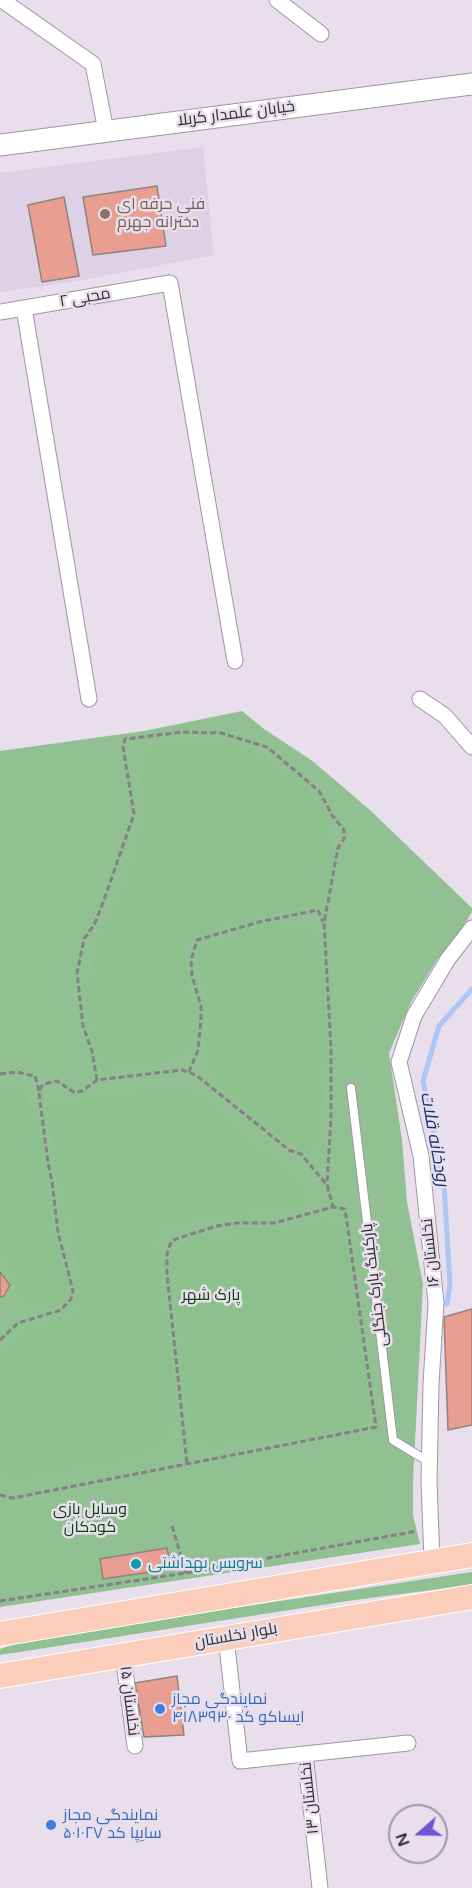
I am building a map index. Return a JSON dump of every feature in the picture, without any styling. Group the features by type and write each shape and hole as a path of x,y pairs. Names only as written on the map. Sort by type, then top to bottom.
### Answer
{"main road":[{"path":"0,1634 472,1555"},
{"name":"بلوار نخلستان","path":"0,1676 472,1597"}],"street":[{"path":"2,0 24,6 93,64 106,131"},
{"path":"277,0 321,33"},
{"name":"خیابان علمدار کربلا","path":"0,145 472,84"},
{"name":"محبی ۲","path":"0,312 170,283 235,661"},
{"path":"24,308 89,699"},
{"path":"420,699 445,716 472,747"},
{"name":"نخلستان ۱۶","path":"432,1561 431,1384 436,1303 421,1156 399,1062 414,1016 448,959 472,928"},
{"name":"نخلستان ۱۳","path":"226,1638 240,1761 305,1754 320,1888"},
{"name":"نخلستان ۱۵","path":"123,1655 135,1746"},
{"path":"305,1754 408,1743"}],"lane":[{"name":"پارکینگ پارک جنگلی","path":"351,1088 393,1440 430,1463"}],"path":[{"path":"98,1080 92,1051 83,1026 77,973 84,939 94,925 103,903 134,814 123,747 125,740 183,732 221,733 267,747 319,791 332,815 344,830 344,839 338,848 324,923 331,1048 331,1117 327,1185 333,1207"},
{"path":"189,1072 198,1050 201,1029 201,1006 192,976 191,960 197,940 259,922 318,910 324,923"},
{"path":"39,1093 44,1084 57,1081 75,1092 82,1091 98,1080 183,1070 196,1076 289,1150 301,1154 327,1185"},
{"path":"0,1074 17,1072 34,1076 39,1093 58,1232 74,1291 71,1299 61,1310 18,1323 0,1340"},
{"path":"0,1495 3,1498 13,1498 376,1427 345,1209 333,1207 280,1222 217,1226 171,1242 167,1254 167,1274 171,1331 177,1362 187,1463"},
{"path":"172,1526 186,1573"},
{"path":"0,1601 186,1573 431,1528"}],"shaded area":[{"name":"فنی حرفه ای دخترانه جهرم","path":"203,147 214,255 67,283 0,292 0,173"}],"green space":[{"name":"پارک شهر","path":"242,711 335,780 372,812 472,908 464,925 437,960 411,1002 389,1053 402,1140 407,1202 423,1284 413,1482 413,1515 420,1544 0,1607 0,751 144,731"},
{"path":"184,742 233,743 285,772 313,797 333,832 330,884 325,900 316,904 247,919 198,933 190,940 184,956 192,1008 191,1045 187,1051 176,1059 165,1062 102,1070 90,1017 89,991 94,950 124,883 146,815 147,799 140,780 139,765 144,749"},
{"path":"279,924 308,924 320,935 326,1037 324,1098 317,1147 305,1150 289,1142 214,1082 206,1050 209,1024 206,995 199,975 198,951 205,943"},
{"path":"8,1082 25,1087 29,1104 40,1124 52,1226 69,1285 59,1306 38,1310 27,1305 18,1292 0,1247 0,1084"},
{"path":"184,1089 203,1098 309,1190 301,1206 172,1224 160,1229 156,1239 177,1409 173,1424 165,1439 151,1451 138,1457 7,1481 0,1465 0,1352 23,1330 67,1317 79,1307 82,1297 76,1258 57,1178 47,1105 107,1093"},
{"path":"327,1218 345,1228 367,1380 370,1413 365,1423 351,1429 250,1443 216,1446 199,1444 192,1435 176,1316 176,1253 183,1243 193,1239 279,1230"},
{"path":"472,1572 472,1585 354,1600 0,1655 0,1649 12,1645 101,1628"}],"building":[{"name":"فنی حرفه ای دخترانه جهرم","path":"157,186 166,246 93,255 83,197"},
{"path":"64,197 79,276 42,282 28,205"},
{"path":"0,1272 10,1285 4,1296 0,1297"},
{"path":"472,1309 472,1425 448,1430 444,1317"},
{"name":"سرویس بهداشتی","path":"167,1548 171,1569 103,1579 100,1559"},
{"name":"نمایندگی مجاز ایساکو کد ۴۱۸۳۹۳۰","path":"177,1676 184,1735 144,1737 135,1683"}],"waterway":[{"name":"رودخانه قلات","path":"447,1304 450,1285 444,1184 423,1081 439,1026 472,989"}],"place":[{"name":"فنی حرفه ای دخترانه جهرم","path":"105,214"},
{"name":"سرویس بهداشتی","path":"136,1564"},
{"name":"نمایندگی مجاز ایساکو کد ۴۱۸۳۹۳۰","path":"160,1709"},
{"name":"نمایندگی مجاز سایپا کد ۵۰۱۰۲۷","path":"51,1825"}],"park label":[{"name":"وسایل بازی کودکان","path":"90,1519"}]}
